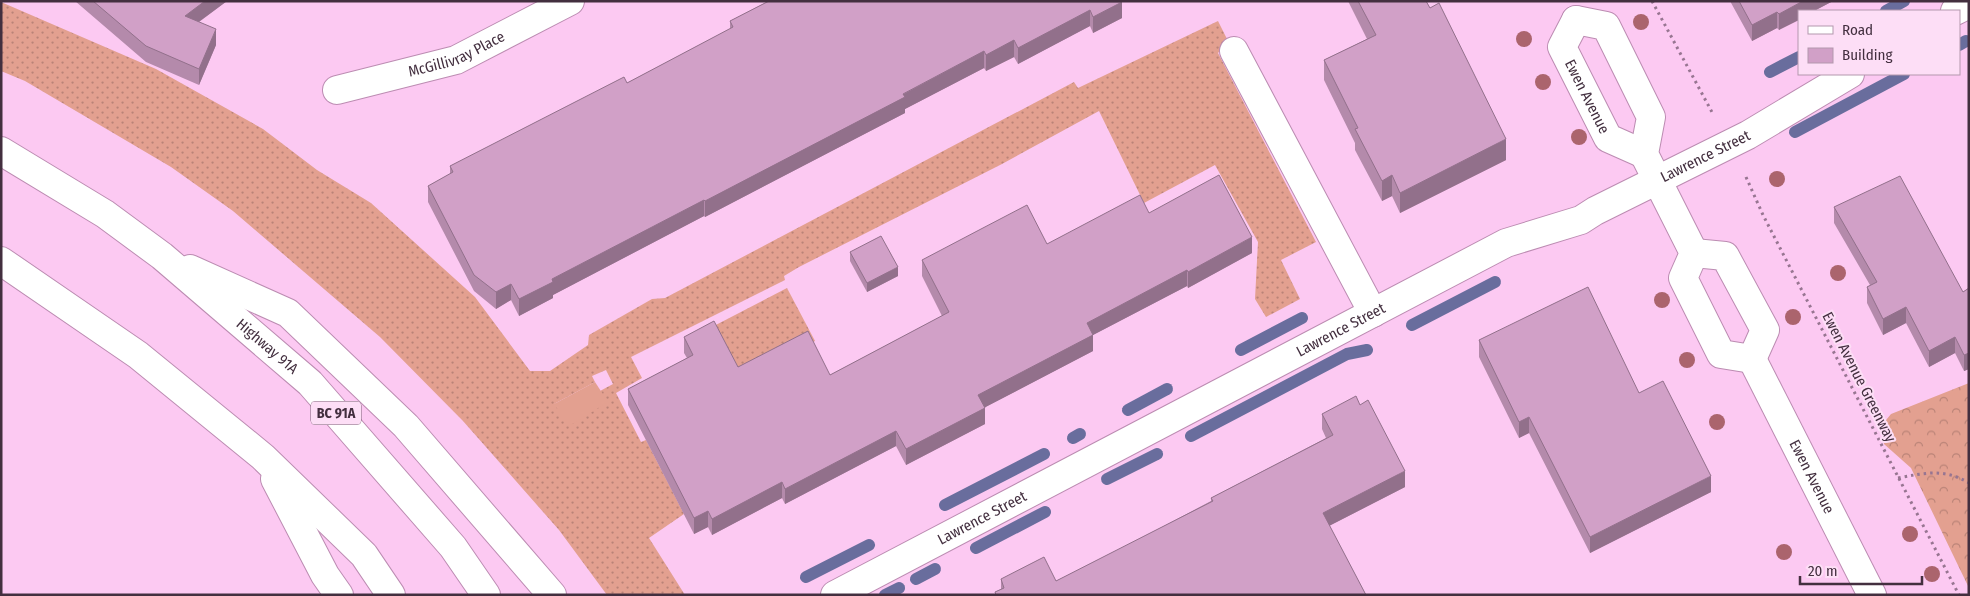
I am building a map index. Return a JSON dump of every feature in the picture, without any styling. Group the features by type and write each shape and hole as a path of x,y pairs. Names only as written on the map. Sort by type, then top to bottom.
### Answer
{"main road":[{"name":"McGillivray Place","path":"338,90 456,60 570,1"},
{"path":"1957,10 1969,4"},
{"name":"Ewen Avenue","path":"1571,11 1606,26 1652,117 1644,154 1608,138 1562,47 1571,11"},
{"path":"1234,51 1372,313"},
{"name":"Lawrence Street","path":"835,595 1506,243 1581,220 1748,135 1848,75"},
{"name":"Highway 91A","path":"1,151 105,214 162,256 310,383 453,547 486,595"},
{"path":"1644,154 1694,253"},
{"path":"1694,253 1725,256 1765,330 1752,359 1721,354 1683,278 1694,253"},
{"path":"162,256 288,313 406,426 552,595"},
{"path":"1,260 138,355 263,458 364,556 391,595"},
{"name":"Ewen Avenue","path":"1752,359 1872,595"},
{"path":"263,458 325,574 339,595"}],"path":[{"path":"1652,1 1716,120"},
{"name":"Ewen Avenue Greenway","path":"1745,176 1763,215 1959,595"},
{"path":"1898,478 1934,472 1960,478 1969,483"}],"green space":[{"path":"1,2 156,69 263,129 317,170 371,203 475,297 530,371 550,371 588,345 589,335 652,299 665,298 1074,82 1078,88 1218,21 1228,41 1218,53 1316,242 1281,260 1300,299 1266,317 1255,299 1258,242 1215,165 1144,203 1099,111 1002,164 799,267 784,276 785,280 631,357 642,378 616,393 641,442 646,440 684,514 649,538 685,595 607,595 559,530 463,421 380,337 233,211 171,167 25,81 1,71","holes":["606,370 613,384 600,391 554,404 595,382 592,376"]},
{"path":"787,288 815,341 744,380 710,328"},
{"path":"595,382 608,402 569,426 554,404"},
{"path":"1969,383 1969,588 1911,468 1884,444 1882,425 1891,414"}],"building":[{"path":"93,1 205,1 185,16 216,29 199,69 146,46"},
{"path":"769,1 1122,2 1093,17 1090,10 1018,48 1014,40 986,55 984,51 903,94 905,97 552,279 553,282 519,299 511,284 496,292 474,275 428,186 453,172 450,166 624,77 627,83 733,27 730,21"},
{"path":"1358,1 1426,1 1430,8 1439,3 1506,139 1400,193 1392,175 1382,181 1355,129 1358,128 1324,60 1376,35"},
{"path":"1739,1 1803,1 1779,14 1777,12 1752,25"},
{"path":"1219,175 1252,237 1087,323 1093,335 978,395 985,408 906,449 896,431 785,489 782,482 712,519 708,511 694,518 628,389 693,355 684,337 714,321 738,367 808,331 830,375 949,312 922,260 1027,205 1047,244 1140,195 1149,213"},
{"path":"1900,176 1963,292 1969,288 1969,353 1964,355 1955,337 1929,351 1906,307 1883,319 1867,287 1877,282 1834,207"},
{"path":"881,236 898,267 867,283 850,252"},
{"path":"1588,287 1639,393 1663,381 1711,476 1590,537 1529,417 1519,422 1479,340"},
{"path":"1356,396 1360,405 1368,400 1405,471 1323,513 1366,595 996,595 995,592 1004,588 1001,579 1044,557 1056,581 1213,501 1211,498 1333,435 1322,414"}],"waterway":[{"path":"1888,10 1904,1"},
{"path":"1960,44 1966,41"},
{"path":"1770,72 1798,58"},
{"path":"1795,132 1902,75"},
{"path":"1412,325 1495,282"},
{"path":"1241,350 1302,318"},
{"path":"1191,436 1347,354 1367,350"},
{"path":"1128,410 1167,389"},
{"path":"1073,438 1080,434"},
{"path":"945,505 1044,454"},
{"path":"1107,479 1157,454"},
{"path":"976,548 1045,512"},
{"path":"806,577 869,545"},
{"path":"916,579 935,569"},
{"path":"885,595 899,588"}]}
